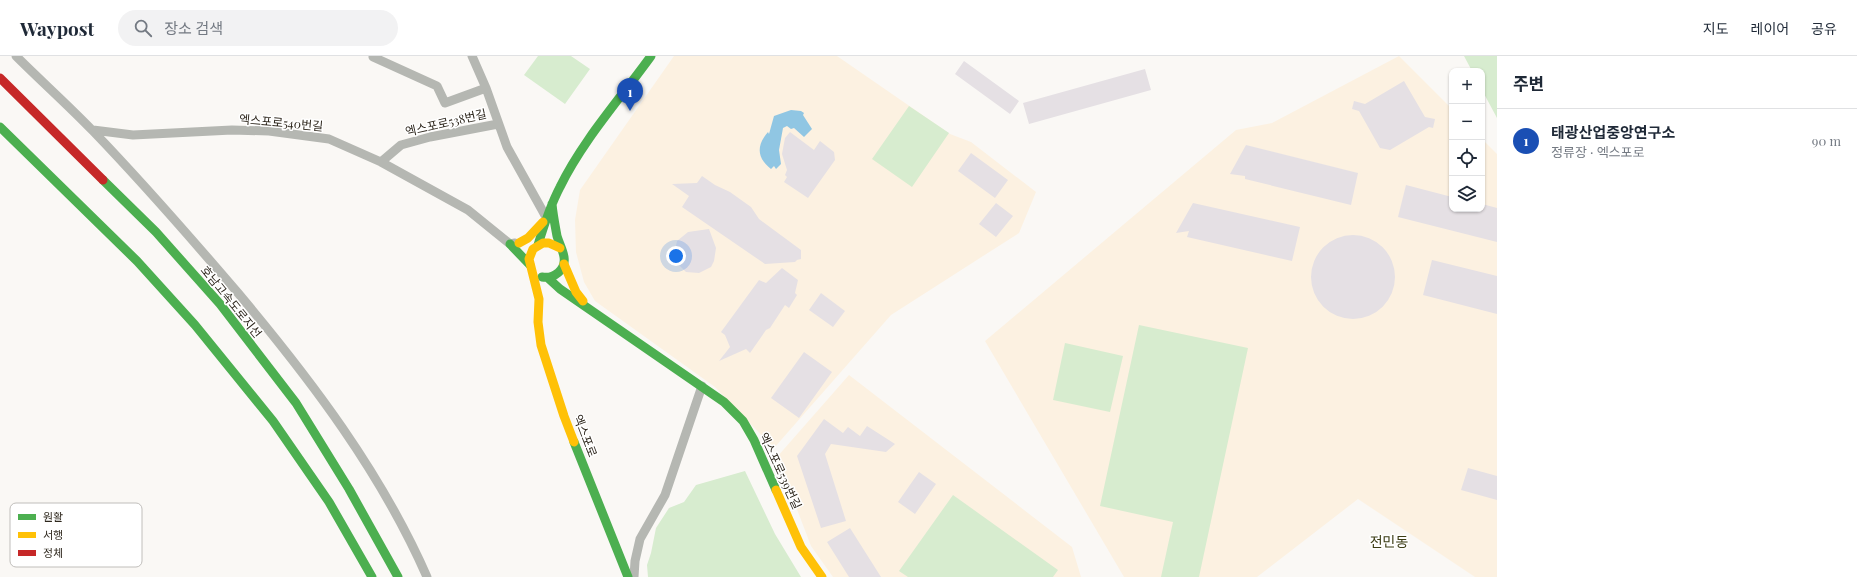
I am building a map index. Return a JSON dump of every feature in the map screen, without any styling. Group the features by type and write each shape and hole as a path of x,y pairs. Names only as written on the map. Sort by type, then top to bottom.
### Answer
{"main road":[{"path":"540,297 531,268 530,254 535,247 546,217 564,180 584,148 651,56"},
{"name":"호남고속도로지선","path":"0,78 156,232 220,304 296,403 349,489 398,577"},
{"path":"0,127 137,261 205,337 273,421 329,502 372,577"},
{"path":"552,204 564,264 576,292 588,307"},
{"path":"546,217 557,231"},
{"path":"514,243 528,238 546,217"},
{"path":"514,243 535,247 549,243 560,248"},
{"path":"514,243 536,274 547,278 588,307"},
{"path":"540,297 547,278 558,274 564,264"},
{"path":"540,297 552,291 565,292"},
{"name":"엑스포로","path":"540,297 538,322 541,345 564,416 628,577"},
{"name":"엑스포로539번길","path":"588,307 630,338 724,402 743,421 754,440 802,547 822,577"}],"street":[{"path":"16,56 93,130 197,245 276,339 327,405 378,483 411,540 427,577"},
{"name":"엑스포로538번길","path":"472,56 486,88 506,147 546,217"},
{"name":"엑스포로538번길","path":"373,57 437,86 445,103 486,88"},
{"name":"엑스포로538번길","path":"381,162 401,145 430,137 498,124"},
{"name":"엑스포로540번길","path":"93,130 133,135 211,131 269,131 329,139 381,162 468,210 514,243"},
{"path":"634,577 635,562 640,539 665,495 702,386"}],"shaded area":[{"path":"674,56 837,56 950,134 971,142 1036,192 1019,233 891,315 774,448 715,387 595,301 584,282 576,252 575,220 580,190"},
{"path":"1399,56 1449,106 1449,212 1485,212 1485,142 1497,154 1497,577 1475,577 1358,499 1257,577 1124,577 985,341 1236,130 1272,123"},
{"path":"849,375 1072,547 1081,577 833,577 811,546 777,457"}],"green space":[{"path":"538,56 571,56 590,69 565,104 524,75"},
{"path":"1464,56 1497,56 1497,118 1485,96 1485,68 1470,68"},
{"path":"909,106 949,133 912,187 872,159"},
{"path":"1139,325 1248,348 1199,577 1161,577 1173,522 1100,506"},
{"path":"1065,343 1123,356 1110,412 1053,400"},
{"path":"745,471 775,534 801,577 648,577 647,565 656,528 669,508 684,502 696,485"},
{"path":"953,495 1058,570 1053,577 908,577 899,571"}],"water":[{"path":"791,110 801,111 804,113 803,115 812,129 804,137 794,128 791,129 787,126 783,128 779,150 781,164 776,169 774,166 771,169 766,165 761,156 761,142 768,132 769,134 774,116"}],"building":[{"path":"964,61 1019,101 1010,114 955,74"},
{"path":"1145,69 1151,90 1029,124 1023,103"},
{"path":"1404,81 1425,117 1435,119 1433,128 1429,127 1390,150 1380,148 1359,111 1352,109 1354,101 1365,104"},
{"path":"790,132 814,150 820,141 834,152 835,160 808,198 784,182 787,177 785,175 787,170 782,154 785,138"},
{"path":"1246,145 1358,173 1351,205 1245,179 1245,176 1230,174"},
{"path":"971,153 1008,180 995,198 958,171"},
{"path":"702,176 715,185 730,192 751,207 759,219 801,250 801,259 795,262 765,264 682,207 689,196 672,184 697,183"},
{"path":"1406,185 1449,196 1449,212 1485,212 1485,205 1497,208 1497,242 1398,217"},
{"path":"996,203 1013,216 996,237 979,224"},
{"path":"1193,203 1300,227 1292,261 1187,237 1189,231 1176,233"},
{"path":"709,229 716,248 714,261 711,267 699,273 686,272 676,262 674,255 677,241 688,232"},
{"path":"1353,235 1369,238 1383,247 1392,261 1395,277 1392,293 1383,307 1369,316 1353,319 1337,316 1323,307 1314,293 1311,277 1314,261 1323,247 1337,238"},
{"path":"1432,260 1497,276 1497,314 1423,295"},
{"path":"782,268 798,280 795,293 797,295 789,308 785,305 770,328 766,330 750,353 746,349 719,361 730,347 725,335 721,332 759,280 766,283"},
{"path":"821,293 845,311 833,327 809,310"},
{"path":"804,352 832,372 799,418 771,398"},
{"path":"824,419 843,433 848,427 860,436 867,426 895,444 886,452 831,444 825,454 846,521 821,528 797,456"},
{"path":"1468,468 1497,476 1497,500 1461,490"},
{"path":"919,472 936,484 915,514 898,502"},
{"path":"850,528 881,577 849,577 827,542"}],"traffic: fast":[{"path":"538,245 553,201 569,170 602,120 651,56"},
{"path":"0,127 137,261 195,325 273,421 329,502 372,577"},
{"path":"103,180 156,232 220,304 296,403 349,489 398,577"},
{"path":"542,277 551,277 558,273 564,262 557,236 552,204"},
{"path":"510,244 530,265"},
{"path":"548,278 560,289 724,402 743,421 754,440 776,490"},
{"path":"574,442 628,577"}],"traffic: slow":[{"path":"519,243 528,238 543,222"},
{"path":"560,248 549,243 543,243 533,249 529,259 539,299 538,322 541,345 574,442"},
{"path":"564,264 576,292 583,301"},
{"path":"776,490 801,547 822,577"}],"traffic: jam":[{"path":"0,78 103,180"}],"place":[{"name":"태광산업중앙연구소","path":"630,111"}],"district":[{"name":"전민동","path":"1389,542"}]}
